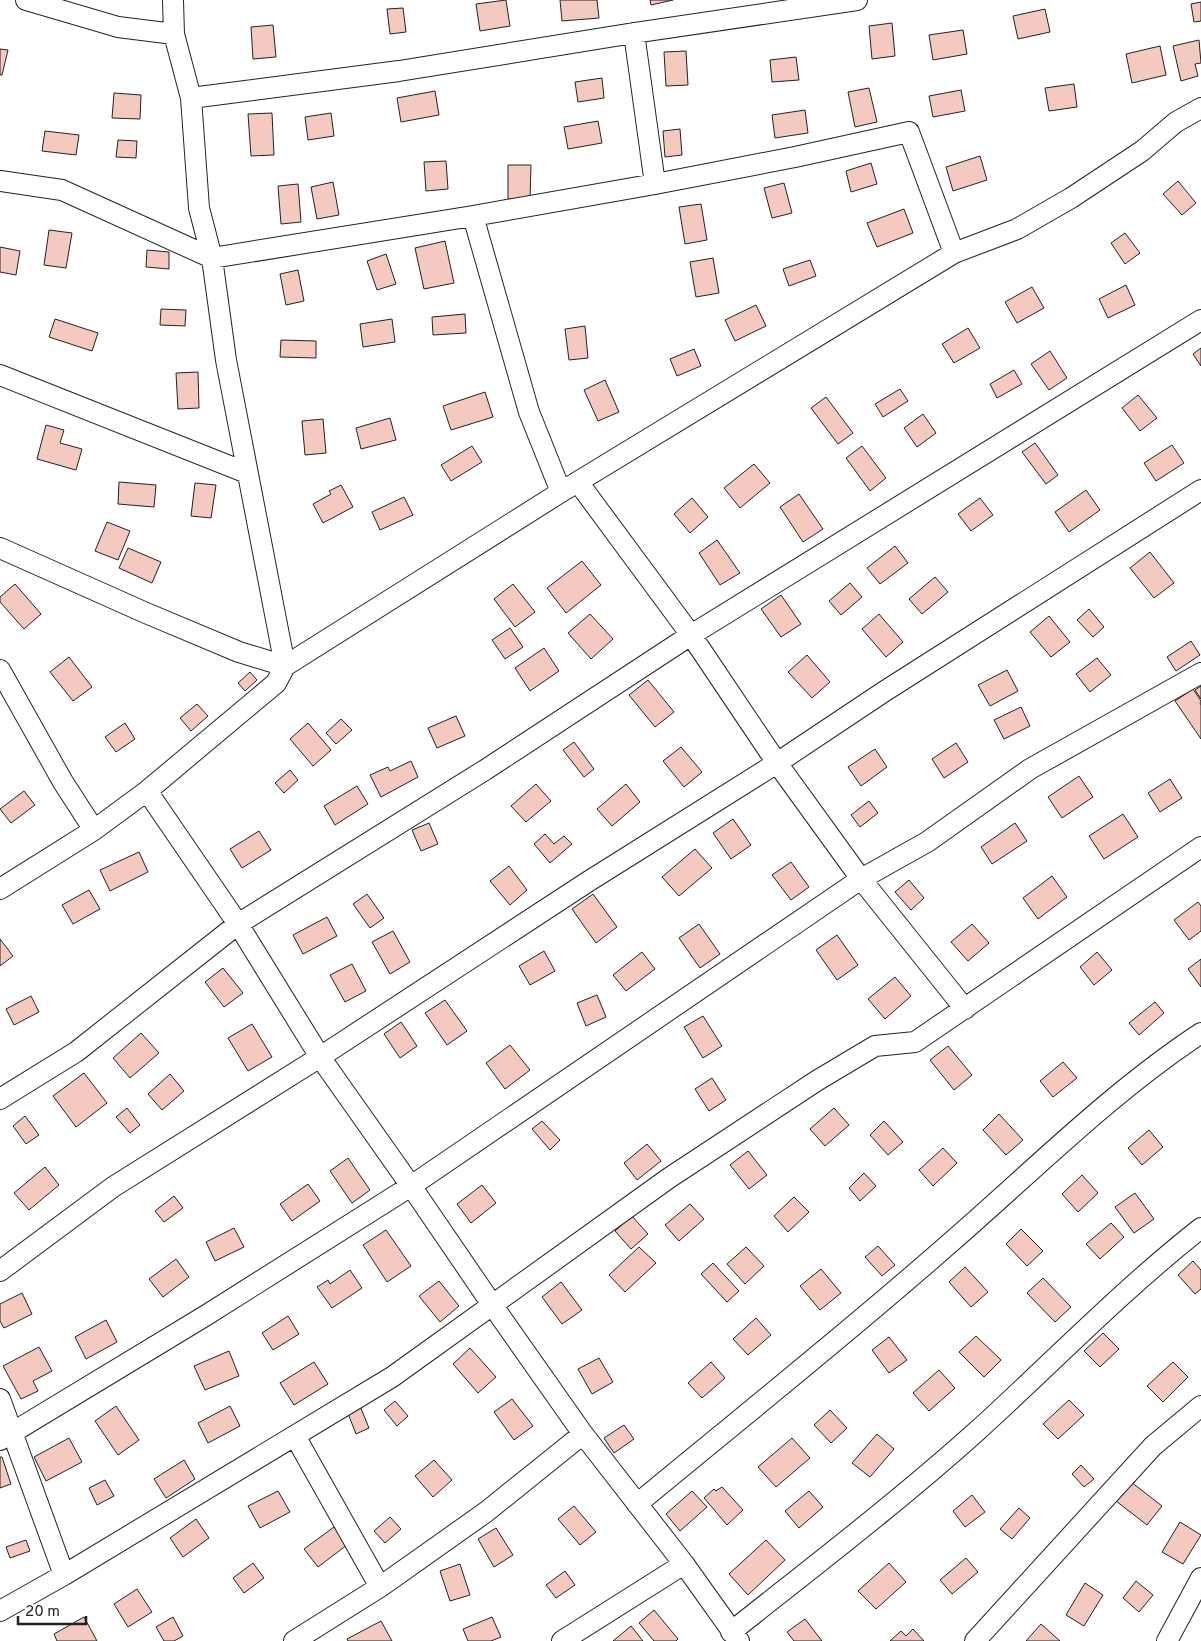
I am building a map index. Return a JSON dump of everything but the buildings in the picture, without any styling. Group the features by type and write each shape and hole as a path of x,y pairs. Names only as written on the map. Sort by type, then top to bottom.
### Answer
{"street":[{"path":"26,0 118,28 174,34"},
{"path":"173,0 174,34 191,98 200,208 212,258 226,360 285,666"},
{"path":"191,98 399,71 634,32 857,0"},
{"path":"634,32 655,184"},
{"path":"0,888 94,830 147,791 276,683 285,666 561,492 954,253 1016,229 1070,198 1142,151 1176,122 1201,108"},
{"path":"0,180 62,190 212,258 655,184 796,157 909,132 954,253"},
{"path":"472,216 529,412 561,492"},
{"path":"0,1098 76,1052 238,924 485,770 691,635 1201,320"},
{"path":"0,375 248,473"},
{"path":"578,482 691,635 777,763 861,879 965,1009"},
{"path":"1,1268 113,1187 320,1057 589,881 777,763 884,691 1201,490"},
{"path":"0,548 239,652 285,666"},
{"path":"0,670 63,782 94,830"},
{"path":"6,1436 205,1316 411,1186 861,879 927,842 1030,770 1201,673"},
{"path":"147,791 238,924 320,1057 493,1306 583,1434 684,1564 735,1636 977,1431 1093,1321 1201,1228"},
{"path":"0,1610 64,1575 392,1378 669,1178 818,1080 875,1046 915,1042 1201,847"},
{"path":"637,1504 908,1280 1104,1106 1178,1048 1201,1033"},
{"path":"0,1399 6,1436 64,1575"},
{"path":"975,1641 1153,1446 1201,1406"},
{"path":"300,1640 380,1587 486,1512 583,1434"},
{"path":"295,1436 380,1587"},
{"path":"562,1641 684,1564"},
{"path":"1167,1641 1201,1578"}]}
